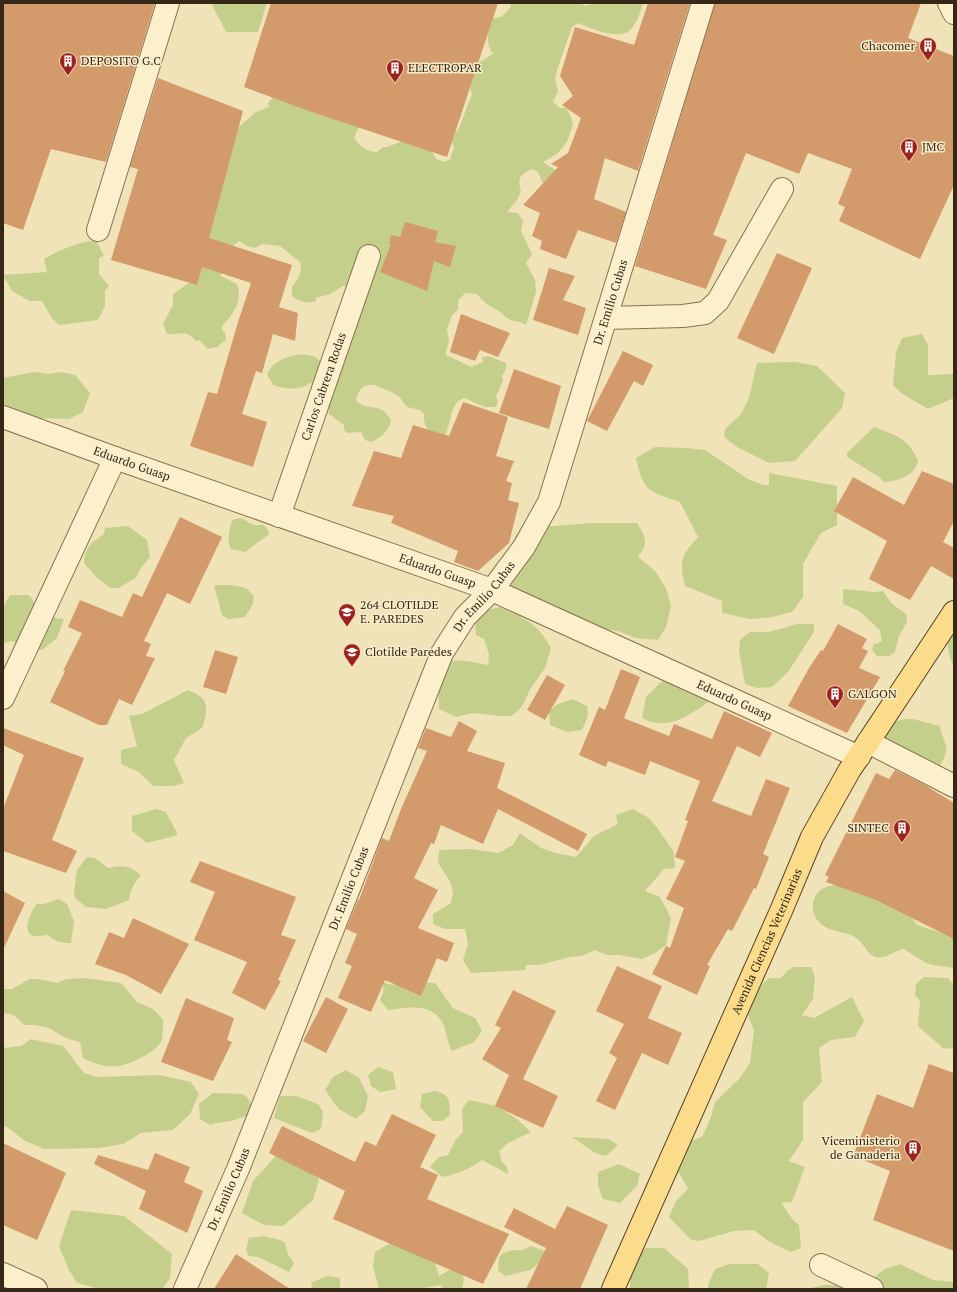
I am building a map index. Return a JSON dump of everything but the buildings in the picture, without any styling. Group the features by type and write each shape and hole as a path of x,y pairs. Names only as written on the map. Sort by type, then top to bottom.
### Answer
{"main road":[{"name":"Avenida Ciencias Veterinarias","path":"613,1289 775,926 812,837 849,771 954,612"}],"street":[{"path":"98,230 168,3"},
{"name":"Dr. Emilio Cubas","path":"185,1289 238,1169 442,653 465,617 492,590 524,547 549,502 703,3"},
{"path":"948,3 954,13"},
{"path":"606,318 683,316 706,313 718,301 782,189"},
{"name":"Carlos Cabrera Rodas","path":"279,516 369,256"},
{"name":"Eduardo Guasp","path":"3,416 115,458 492,590 864,750 953,784"},
{"path":"3,698 115,458"},
{"path":"821,1265 872,1289"},
{"path":"3,1274 36,1289"}],"green space":[{"path":"211,3 267,3 258,32 226,32"},
{"path":"510,3 579,3 586,6 594,3 643,3 634,25 629,31 624,33 611,34 589,28 578,23 572,27 557,70 555,79 558,91 553,102 560,108 566,108 573,125 567,142 557,154 543,162 560,173 544,186 538,172 533,169 522,175 519,183 521,192 517,200 507,212 518,213 523,221 521,231 532,254 526,263 535,280 536,292 526,325 508,318 487,304 477,294 465,293 458,301 458,310 452,315 447,330 449,341 446,355 471,367 483,362 482,357 488,356 506,363 506,369 502,376 503,381 496,396 498,402 496,407 485,407 464,398 459,401 453,409 445,435 429,430 425,424 424,414 420,410 407,407 395,394 375,385 366,385 359,391 356,400 367,407 382,410 391,420 384,434 371,442 365,440 361,432 347,433 344,430 344,425 329,414 327,404 334,395 326,388 310,383 306,386 297,388 282,388 273,385 267,374 270,368 287,357 300,354 313,356 326,365 338,322 336,312 346,305 361,288 343,286 330,294 316,298 316,301 313,302 303,302 297,300 292,296 292,287 299,277 301,267 300,262 280,246 262,244 255,248 247,246 239,241 223,261 221,276 237,284 239,290 236,307 222,326 226,340 217,347 208,349 199,340 196,341 189,335 182,333 167,334 163,324 173,305 173,294 189,283 212,216 217,208 215,203 229,132 239,127 256,112 269,107 268,103 273,97 360,124 354,138 361,146 370,151 377,152 383,147 387,147 416,136 430,147 436,159 445,162 450,159 454,147 452,141 454,135 459,128 472,94 470,88 477,64 493,54 488,45 488,32 493,18 501,17 511,7"},
{"path":"96,240 104,256 99,258 99,274 109,286 105,291 105,306 98,320 59,325 51,317 42,301 30,301 12,291 3,275 47,272 44,259 69,247"},
{"path":"922,334 928,345 928,375 954,374 954,398 928,409 901,393 893,385 896,352 902,338"},
{"path":"795,362 817,366 845,393 842,408 795,461 769,463 737,447 724,437 725,429 741,414 749,398 757,363"},
{"path":"34,372 49,374 61,372 75,375 90,393 83,412 69,419 29,418 3,404 3,378"},
{"path":"874,427 895,435 906,442 910,447 918,461 910,474 900,479 884,482 879,477 847,457 847,453"},
{"path":"655,447 705,450 748,479 763,485 769,485 769,473 837,486 837,525 821,533 803,564 803,597 792,612 772,617 750,619 722,613 722,601 685,586 682,570 683,559 688,549 698,537 680,502 649,489 642,478 636,458"},
{"path":"241,518 254,525 264,525 269,532 268,535 245,552 231,549 229,542 232,520"},
{"path":"591,523 637,523 640,528 644,536 645,544 638,557 655,571 666,588 671,606 666,627 658,640 635,638 618,631 581,626 505,590 508,557 516,535 529,528"},
{"path":"128,526 147,540 150,557 141,568 136,578 118,588 110,588 96,577 84,563 87,549 104,534 105,528"},
{"path":"214,585 231,585 246,588 254,596 253,604 245,617 228,619 222,615"},
{"path":"843,589 874,592 883,591 891,603 906,614 907,622 899,636 895,652 889,656 877,656 872,650 874,643 876,644 882,641 880,630 859,611 843,604"},
{"path":"10,595 28,595 45,614 64,619 57,638 42,650 25,648 12,641 3,643 3,607"},
{"path":"954,596 954,666 949,651 948,622"},
{"path":"500,607 530,622 541,633 551,648 545,668 530,689 524,703 518,711 511,716 473,713 456,717 439,709 438,665 457,660 488,665 489,654 484,639 476,635 475,621 480,612"},
{"path":"797,624 814,624 814,632 788,672 772,687 757,688 745,684 739,651 740,640 750,632 769,632"},
{"path":"680,675 716,697 690,714 672,722 652,722 642,718 646,697 661,682"},
{"path":"188,690 203,699 206,710 202,728 186,738 174,760 184,783 174,786 153,786 139,772 121,764 121,750 137,746 129,716 142,714"},
{"path":"573,699 587,706 588,716 582,730 567,732 550,725 549,712 556,705"},
{"path":"903,719 913,719 940,726 946,749 944,758 938,770 892,759 875,759 882,737 888,728 897,721"},
{"path":"156,809 166,812 178,835 147,843 132,831 132,816"},
{"path":"633,809 649,818 674,852 675,868 664,869 645,891 660,897 671,918 666,945 655,953 642,959 619,955 607,955 595,950 582,956 570,957 539,965 526,965 525,970 471,973 463,960 468,944 465,929 445,929 433,924 433,914 450,904 453,894 451,883 438,863 439,850 471,849 498,853 513,845 520,833 541,848 576,857 594,836 618,824 616,815"},
{"path":"87,857 95,858 108,868 117,866 125,867 133,869 141,875 130,893 129,900 106,909 86,907 75,898 74,891 77,870"},
{"path":"835,885 876,895 878,901 886,902 908,912 917,925 954,937 954,968 932,965 924,962 904,949 879,958 875,957 872,956 859,940 853,936 823,925 816,918 813,903 815,897 821,890"},
{"path":"58,899 67,904 74,921 71,943 58,941 48,935 34,936 30,934 28,930 28,922 36,904 44,904"},
{"path":"794,967 811,967 815,977 813,999 802,1015 814,1018 852,997 864,1021 855,1037 831,1040 819,1048 822,1082 803,1102 803,1140 789,1161 805,1167 792,1202 781,1203 793,1220 799,1225 801,1248 791,1252 768,1241 754,1230 734,1231 699,1241 691,1240 669,1217 676,1201 688,1189 675,1165 680,1145 702,1137 711,1117 715,1102 739,1079 750,1063 754,1030 748,1015 748,998 769,978 781,978 788,970"},
{"path":"924,977 948,978 954,985 954,1049 943,1048 918,1026 920,1001 915,995 916,984"},
{"path":"85,978 121,983 137,1002 153,1009 163,1020 163,1032 160,1044 144,1056 124,1065 101,1065 83,1058 80,1042 66,1038 49,1028 35,1025 24,1025 14,1015 3,1013 3,989 12,989 30,979 57,983 66,979"},
{"path":"383,982 392,985 411,982 435,983 453,1008 475,1018 482,1031 474,1042 452,1051 442,1022 431,1011 418,1008 388,1010 380,1000 383,993"},
{"path":"31,1039 63,1046 84,1073 97,1077 160,1075 191,1082 199,1094 190,1114 173,1130 141,1133 123,1144 99,1148 44,1149 25,1141 7,1127 3,1126 3,1042 5,1048 21,1046"},
{"path":"378,1067 393,1072 396,1089 380,1092 371,1086 368,1075"},
{"path":"346,1070 359,1078 368,1096 365,1111 356,1119 339,1109 325,1090 333,1077"},
{"path":"435,1091 447,1096 449,1102 450,1115 442,1121 433,1121 420,1107 422,1094"},
{"path":"213,1093 242,1094 247,1097 256,1113 231,1121 210,1125 200,1119 199,1104"},
{"path":"280,1096 296,1096 318,1104 323,1112 321,1129 312,1133 274,1118"},
{"path":"469,1100 497,1106 517,1119 531,1132 508,1143 499,1151 502,1162 507,1167 508,1174 482,1160 463,1171 442,1177 430,1167 439,1157 448,1155 456,1139 463,1132 462,1109"},
{"path":"572,1137 609,1139 618,1145 606,1156 595,1153"},
{"path":"282,1149 305,1159 319,1180 313,1200 283,1226 264,1225 242,1213 253,1181"},
{"path":"619,1164 640,1174 637,1186 620,1203 603,1199 598,1185 598,1172"},
{"path":"71,1210 124,1216 172,1254 170,1278 162,1289 100,1289 77,1283 69,1270 59,1246"},
{"path":"264,1236 278,1239 285,1243 288,1255 294,1263 289,1272 258,1257 248,1256 246,1250 249,1238"},
{"path":"397,1239 432,1253 439,1276 460,1264 464,1280 462,1289 441,1289 442,1285 417,1289 379,1289 373,1266 375,1252"},
{"path":"531,1246 545,1251 542,1261 530,1270 506,1276 498,1271 499,1258 503,1253 513,1250 523,1250"},
{"path":"646,1248 664,1248 688,1269 689,1289 629,1289 630,1258"},
{"path":"729,1264 758,1264 769,1273 766,1289 708,1289 708,1285 715,1269"},
{"path":"900,1264 933,1280 954,1282 954,1289 865,1289 864,1285 885,1269"},
{"path":"328,1276 340,1278 340,1289 313,1289 311,1286 312,1282"},
{"path":"823,1285 838,1285 846,1289 807,1289"}],"place":[{"name":"Chacomer","path":"928,61"},
{"name":"DEPOSITO G.C","path":"68,76"},
{"name":"ELECTROPAR","path":"395,83"},
{"name":"JMC","path":"909,162"},
{"name":"264 CLOTILDE E. PAREDES","path":"347,627"},
{"name":"Clotilde Paredes","path":"352,667"},
{"name":"GALGON","path":"835,709"},
{"name":"SINTEC","path":"902,843"},
{"name":"Viceministerio de Ganaderia","path":"913,1163"}]}
